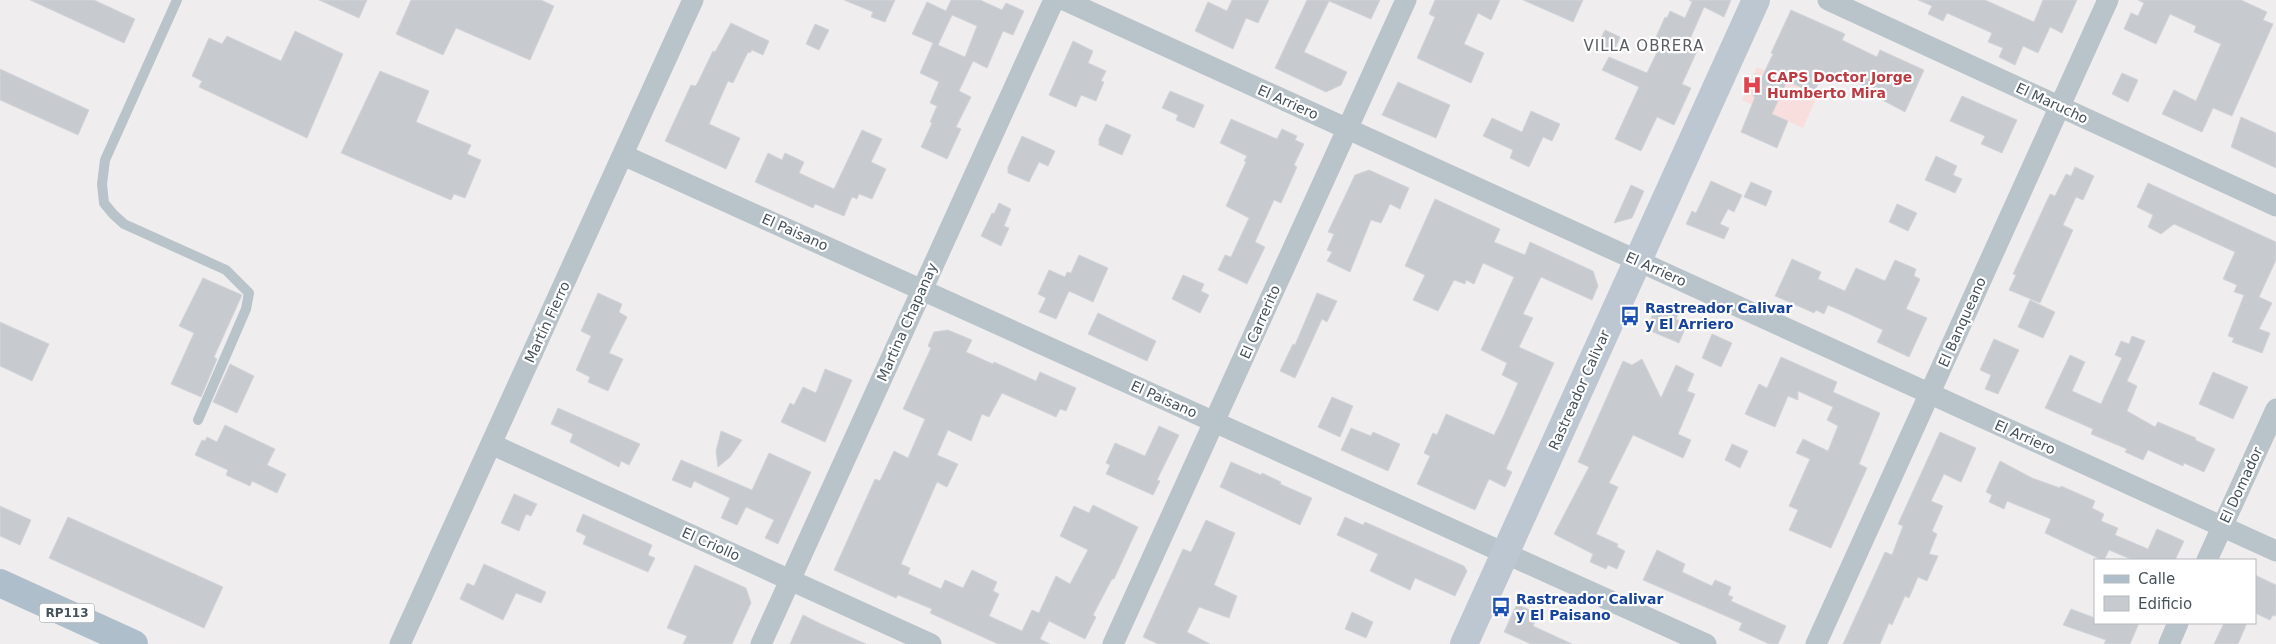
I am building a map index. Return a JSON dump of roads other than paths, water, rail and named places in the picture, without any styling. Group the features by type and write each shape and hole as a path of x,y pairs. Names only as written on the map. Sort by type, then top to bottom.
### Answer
{"main road":[{"name":"Rastreador Calivar","path":"1464,644 1756,0"},
{"name":"RP113","path":"0,583 134,644"}],"street":[{"name":"Martín Fierro","path":"400,644 693,0"},
{"name":"Martina Chapanay","path":"761,644 1054,0"},
{"name":"El Arriero","path":"1064,0 2276,551"},
{"name":"El Carrerito","path":"1113,644 1406,0"},
{"name":"El Marucho","path":"1828,0 2276,206"},
{"name":"El Banqueano","path":"1816,644 2108,0"},
{"name":"El Paisano","path":"623,154 1706,644"},
{"name":"El Domador","path":"2207,559 2276,409"},
{"name":"El Criollo","path":"491,444 931,644"},
{"path":"2169,644 2178,624"}],"lane":[{"path":"177,0 105,160 102,184 104,203 124,224 226,270 249,293 246,309 198,420"}],"place":[{"name":"CAPS Doctor Jorge Humberto Mira","path":"1752,85"},
{"name":"Rastreador Calivar y El Arriero","path":"1630,316"},
{"name":"Rastreador Calivar y El Paisano","path":"1501,607"}],"district":[{"name":"VILLA OBRERA","path":"1644,46"}]}
